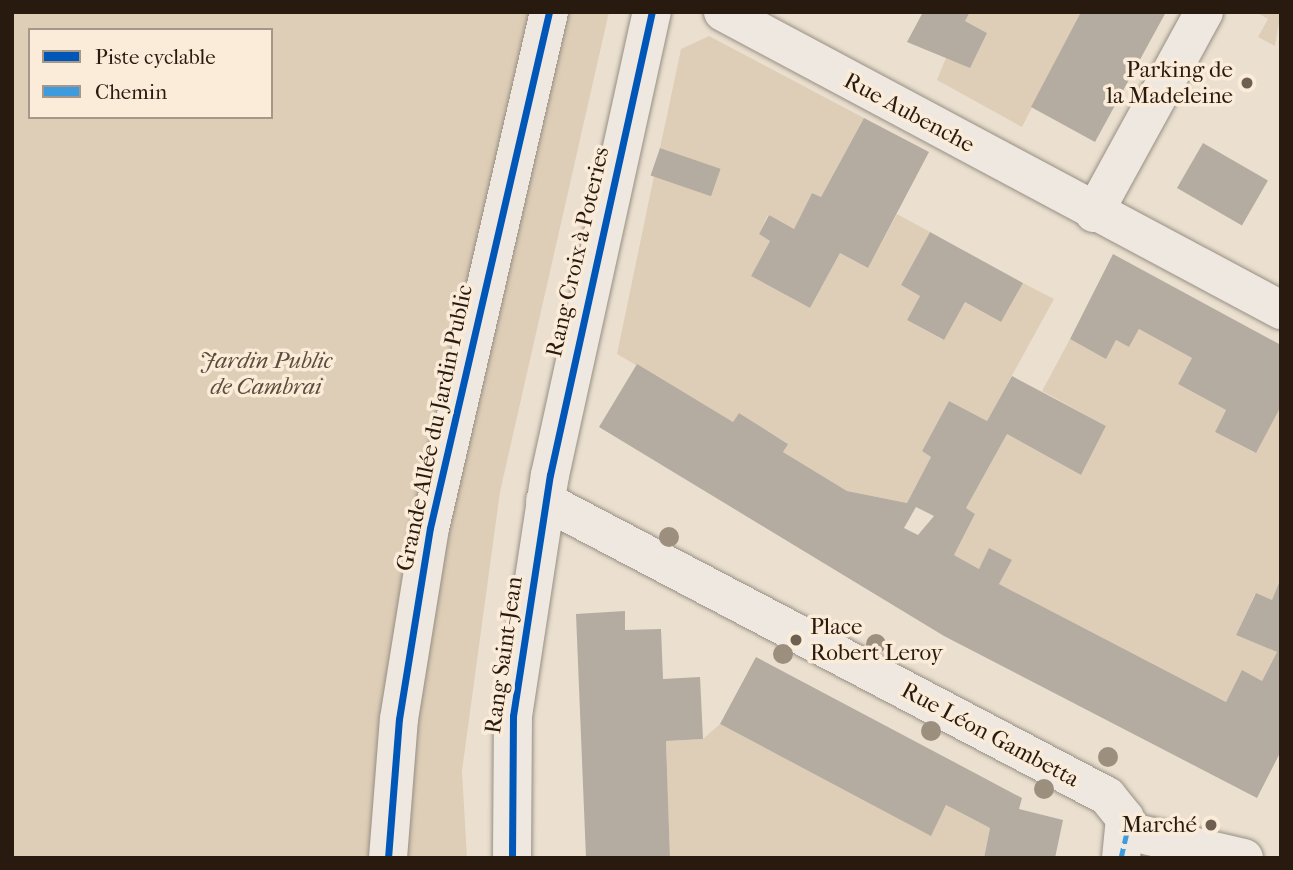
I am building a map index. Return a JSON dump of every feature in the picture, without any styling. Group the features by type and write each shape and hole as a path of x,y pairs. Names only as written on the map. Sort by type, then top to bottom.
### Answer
{"street":[{"name":"Grande Allée du Jardin Public","path":"388,858 397,731 430,528 549,12"},
{"name":"Rang Croix à Poteries","path":"545,501 652,12"},
{"name":"Rue Aubenche","path":"723,12 1094,213 1281,310"},
{"path":"1094,213 1204,12"},
{"name":"Rue Léon Gambetta","path":"545,501 1107,796 1117,805 1124,844 1244,858"},
{"name":"Rang Saint-Jean","path":"512,858 512,726 545,501"}],"green space":[{"name":"Jardin Public de Cambrai","path":"12,12 609,12 500,492 462,771 467,858 12,858"},
{"path":"970,12 1081,12 1022,127 937,80 947,55 987,33 965,21"},
{"path":"1256,12 1281,12 1275,46 1258,37 1268,19"},
{"path":"709,36 864,118 821,197 812,193 794,229 768,215 759,234 770,241 751,276 810,308 840,253 868,268 897,214 930,232 901,285 920,296 907,320 943,340 965,302 1001,322 1023,283 1054,299 987,421 949,401 922,451 931,457 907,503 847,491 783,452 787,443 739,413 733,422 617,354 654,176 711,195 720,169 660,148 681,49"},
{"path":"1139,329 1192,358 1178,384 1226,410 1215,432 1255,453 1281,406 1281,578 1272,600 1255,594 1236,635 1277,652 1262,681 1243,671 1226,702 999,584 1012,560 979,569 954,555 975,514 966,508 1007,434 1081,475 1106,426 1042,391 1070,339 1106,358 1116,340 1129,347"},
{"path":"720,724 931,835 946,805 990,828 984,858 670,858 666,741 703,739"}],"building":[{"path":"923,12 970,12 965,21 987,33 970,68 907,42"},
{"path":"1081,12 1166,12 1095,142 1031,107"},
{"path":"864,118 929,152 868,268 840,253 810,308 751,276 770,241 759,234 769,215 794,229 812,193 821,197"},
{"path":"1203,143 1268,180 1242,226 1177,188"},
{"path":"660,148 721,169 711,196 651,175"},
{"path":"930,232 1023,283 1001,322 965,302 944,340 907,320 920,296 901,285"},
{"path":"1113,254 1281,345 1281,406 1256,453 1215,432 1226,410 1178,384 1192,358 1139,329 1129,347 1116,340 1106,359 1070,339"},
{"path":"637,364 733,422 739,413 788,444 783,452 847,491 907,503 931,457 922,451 949,401 987,421 1012,376 1106,426 1081,475 1007,434 966,508 975,514 954,555 979,569 989,548 1012,560 999,584 1226,702 1242,670 1262,681 1277,652 1236,635 1256,593 1272,600 1281,578 1281,751 1257,798 944,636 599,427","holes":["916,507 934,516 918,535 904,528"]},
{"path":"625,611 625,630 661,629 663,679 700,677 703,739 666,741 670,858 586,858 576,614"},
{"path":"756,657 1022,798 1019,809 1063,820 1055,858 984,858 990,828 946,805 931,836 720,724"}],"marked path":[{"path":"1121,858 1127,831"}],"cycle path":[{"path":"388,858 399,719 430,528 549,12"},
{"path":"512,858 513,716 550,475 652,12"}],"place":[{"name":"Parking de la Madeleine","path":"1247,83"},
{"name":"Place Robert Leroy","path":"796,640"},
{"name":"Marché","path":"1211,825"}]}
